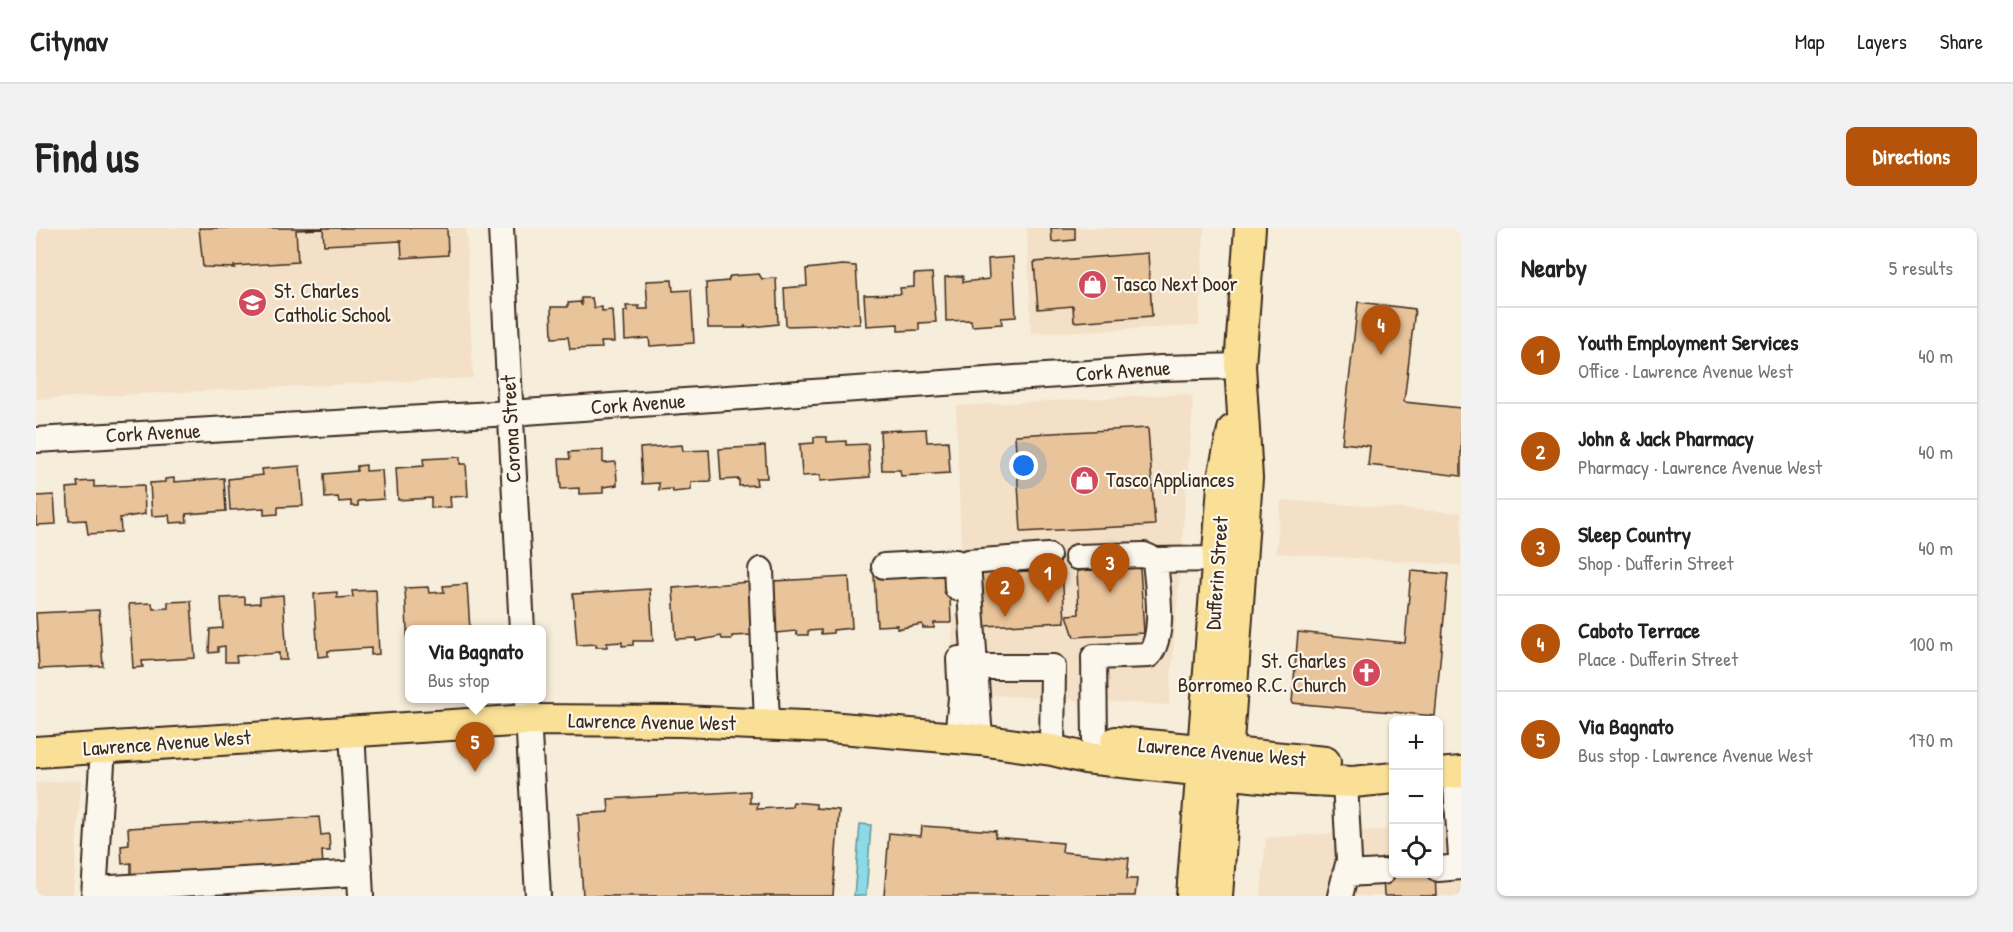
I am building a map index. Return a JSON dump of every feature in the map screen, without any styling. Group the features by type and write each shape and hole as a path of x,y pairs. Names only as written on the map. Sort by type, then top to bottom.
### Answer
{"main road":[{"name":"Dufferin Street","path":"1217,896 1215,763 1218,559 1224,473 1240,380 1250,228"},
{"name":"Dufferin Street","path":"1192,896 1215,763 1247,478 1240,380"},
{"name":"Lawrence Avenue West","path":"36,752 352,731 527,709 969,739 1052,750 1085,758 1215,763 1354,764 1389,770"},
{"name":"Lawrence Avenue West","path":"1052,750 1086,739 1215,763 1345,782 1389,778"}],"street":[{"name":"Corona Street","path":"501,228 522,625"},
{"name":"Cork Avenue","path":"36,440 510,413 1169,368 1240,380"},
{"path":"1077,557 1144,555 1155,560 1218,559"},
{"path":"969,739 976,668 968,562 1048,556"},
{"path":"1095,740 1094,657 1149,655 1157,646 1159,632 1155,560"},
{"path":"884,566 956,562 960,698 969,739"},
{"path":"761,570 767,724"},
{"path":"976,668 1053,668 1052,750"},
{"path":"527,709 538,896"},
{"path":"103,747 95,892 361,884 352,731"},
{"path":"1452,773 1461,857"},
{"path":"1343,885 1349,860 1345,782"},
{"path":"1443,869 1461,867"},
{"path":"1343,885 1383,872"}],"shaded area":[{"name":"St. Charles Catholic School","path":"36,228 466,228 473,378 36,399"},
{"path":"1027,228 1204,228 1199,326 1031,333"},
{"path":"1180,394 1192,396 1193,406 1169,705 954,693 952,634 962,574 956,406"},
{"path":"1281,500 1461,513 1461,565 1276,553"},
{"path":"81,780 73,896 36,896 36,783"},
{"path":"1461,824 1461,896 1261,896 1266,838 1389,829 1389,878 1443,878 1443,826"}],"water":[{"path":"860,824 871,825 866,896 854,896"}],"building":[{"name":"St. Charles Catholic School","path":"199,228 447,228 448,255 402,258 401,241 324,245 323,229 296,230 298,262 234,266 235,268 203,267"},
{"path":"1051,228 1075,228 1075,240 1052,242"},
{"name":"Tasco Next Door","path":"1148,253 1152,316 1074,322 1073,306 1038,309 1034,262"},
{"path":"1013,257 1016,317 1001,318 1002,324 972,326 971,320 946,321 945,277 963,276 963,282 989,279 988,259"},
{"path":"842,265 856,266 860,324 786,326 784,288 807,286 806,269"},
{"path":"932,273 936,322 919,323 919,330 898,331 898,324 866,326 864,295 901,294 900,288 914,287 914,274"},
{"path":"759,274 762,279 776,278 778,324 745,328 745,326 743,328 708,328 706,283 728,281 730,276"},
{"path":"672,280 673,291 691,290 694,343 650,346 649,338 625,340 624,311 627,311 626,306 648,309 646,281"},
{"path":"581,298 592,298 594,308 602,307 602,311 612,310 614,342 601,342 602,348 570,349 568,337 552,338 551,307 568,307 568,303 580,302 582,306"},
{"path":"1358,302 1415,309 1404,402 1461,408 1461,476 1368,465 1370,446 1342,443"},
{"name":"Tasco Appliances","path":"1148,428 1155,525 1021,532 1015,435"},
{"path":"926,429 927,442 948,441 950,473 901,476 900,470 882,470 880,431"},
{"path":"814,437 827,437 827,442 846,441 846,445 868,444 870,477 820,481 820,475 802,476 800,444 814,443"},
{"path":"682,445 683,451 709,450 711,481 691,482 691,490 673,492 672,489 659,490 659,483 642,484 640,448"},
{"path":"765,446 767,478 756,478 757,485 739,486 739,479 721,480 719,449"},
{"path":"603,450 603,463 616,462 617,485 603,487 603,493 579,494 579,488 561,489 559,459 570,459 569,452"},
{"path":"460,457 460,464 466,464 468,496 450,497 451,507 431,508 431,498 398,500 396,468 424,466 423,459"},
{"path":"366,465 366,471 382,470 384,499 358,501 358,506 351,506 351,501 339,502 338,497 325,498 324,474 357,471 357,466"},
{"path":"300,466 303,506 278,507 278,514 264,515 264,508 230,510 228,479 263,475 262,469"},
{"path":"174,478 174,482 224,478 226,511 186,514 187,522 170,523 169,515 152,516 150,483 165,482 165,479"},
{"path":"94,481 94,487 144,485 145,514 120,518 121,532 88,534 86,520 69,521 67,488 78,487 77,482"},
{"path":"54,495 56,524 36,525 36,496"},
{"path":"1140,567 1144,633 1074,637 1067,615 1079,614 1077,571"},
{"path":"1062,569 1065,622 984,626 976,574"},
{"path":"949,571 951,623 934,623 934,628 923,628 922,624 897,629 897,625 877,626 874,575"},
{"name":"St. Charles Borromeo R.C. Church","path":"1411,571 1448,574 1435,716 1292,703 1298,632 1405,643"},
{"path":"849,577 852,628 821,634 821,630 808,631 808,635 797,635 796,631 776,633 773,581"},
{"path":"749,582 752,635 732,636 732,639 722,639 721,636 696,641 696,638 676,639 673,588"},
{"path":"467,584 470,625 407,625 405,588 428,587 429,593 444,592 443,586"},
{"path":"650,589 653,641 633,641 633,645 622,646 622,642 607,643 607,647 596,647 596,644 577,645 573,594"},
{"path":"376,590 379,654 371,655 371,648 328,651 328,656 318,657 314,594 337,592 337,598 353,597 352,591"},
{"path":"283,595 287,660 279,660 279,653 236,656 237,662 225,662 225,646 218,647 218,652 209,653 210,629 223,628 221,598 245,597 245,604 260,603 260,597"},
{"path":"191,601 195,658 142,661 143,667 133,668 129,604 152,603 153,609 168,608 168,602"},
{"path":"99,610 103,666 39,669 36,613"},
{"path":"750,791 750,803 758,803 757,809 792,807 793,802 816,804 816,808 839,810 833,896 583,896 578,814 609,812 608,799"},
{"path":"319,817 321,835 329,834 330,851 322,851 323,866 131,877 131,863 122,864 121,846 129,845 128,828"},
{"path":"922,826 996,831 995,837 1063,843 1062,852 1129,858 1127,879 1137,879 1135,896 884,896 889,833 921,836"},
{"path":"1382,858 1389,858 1389,878 1435,878 1436,896 1384,896"}],"place":[{"name":"Tasco Next Door","path":"1093,284"},
{"name":"St. Charles Catholic School","path":"253,303"},
{"name":"Caboto Terrace","path":"1381,355"},
{"name":"Tasco Appliances","path":"1085,480"},
{"name":"Sleep Country","path":"1110,593"},
{"name":"Youth Employment Services","path":"1048,603"},
{"name":"John & Jack Pharmacy","path":"1005,617"},
{"name":"St. Charles Borromeo R.C. Church","path":"1367,673"},
{"name":"Via Bagnato","path":"475,772"}]}
